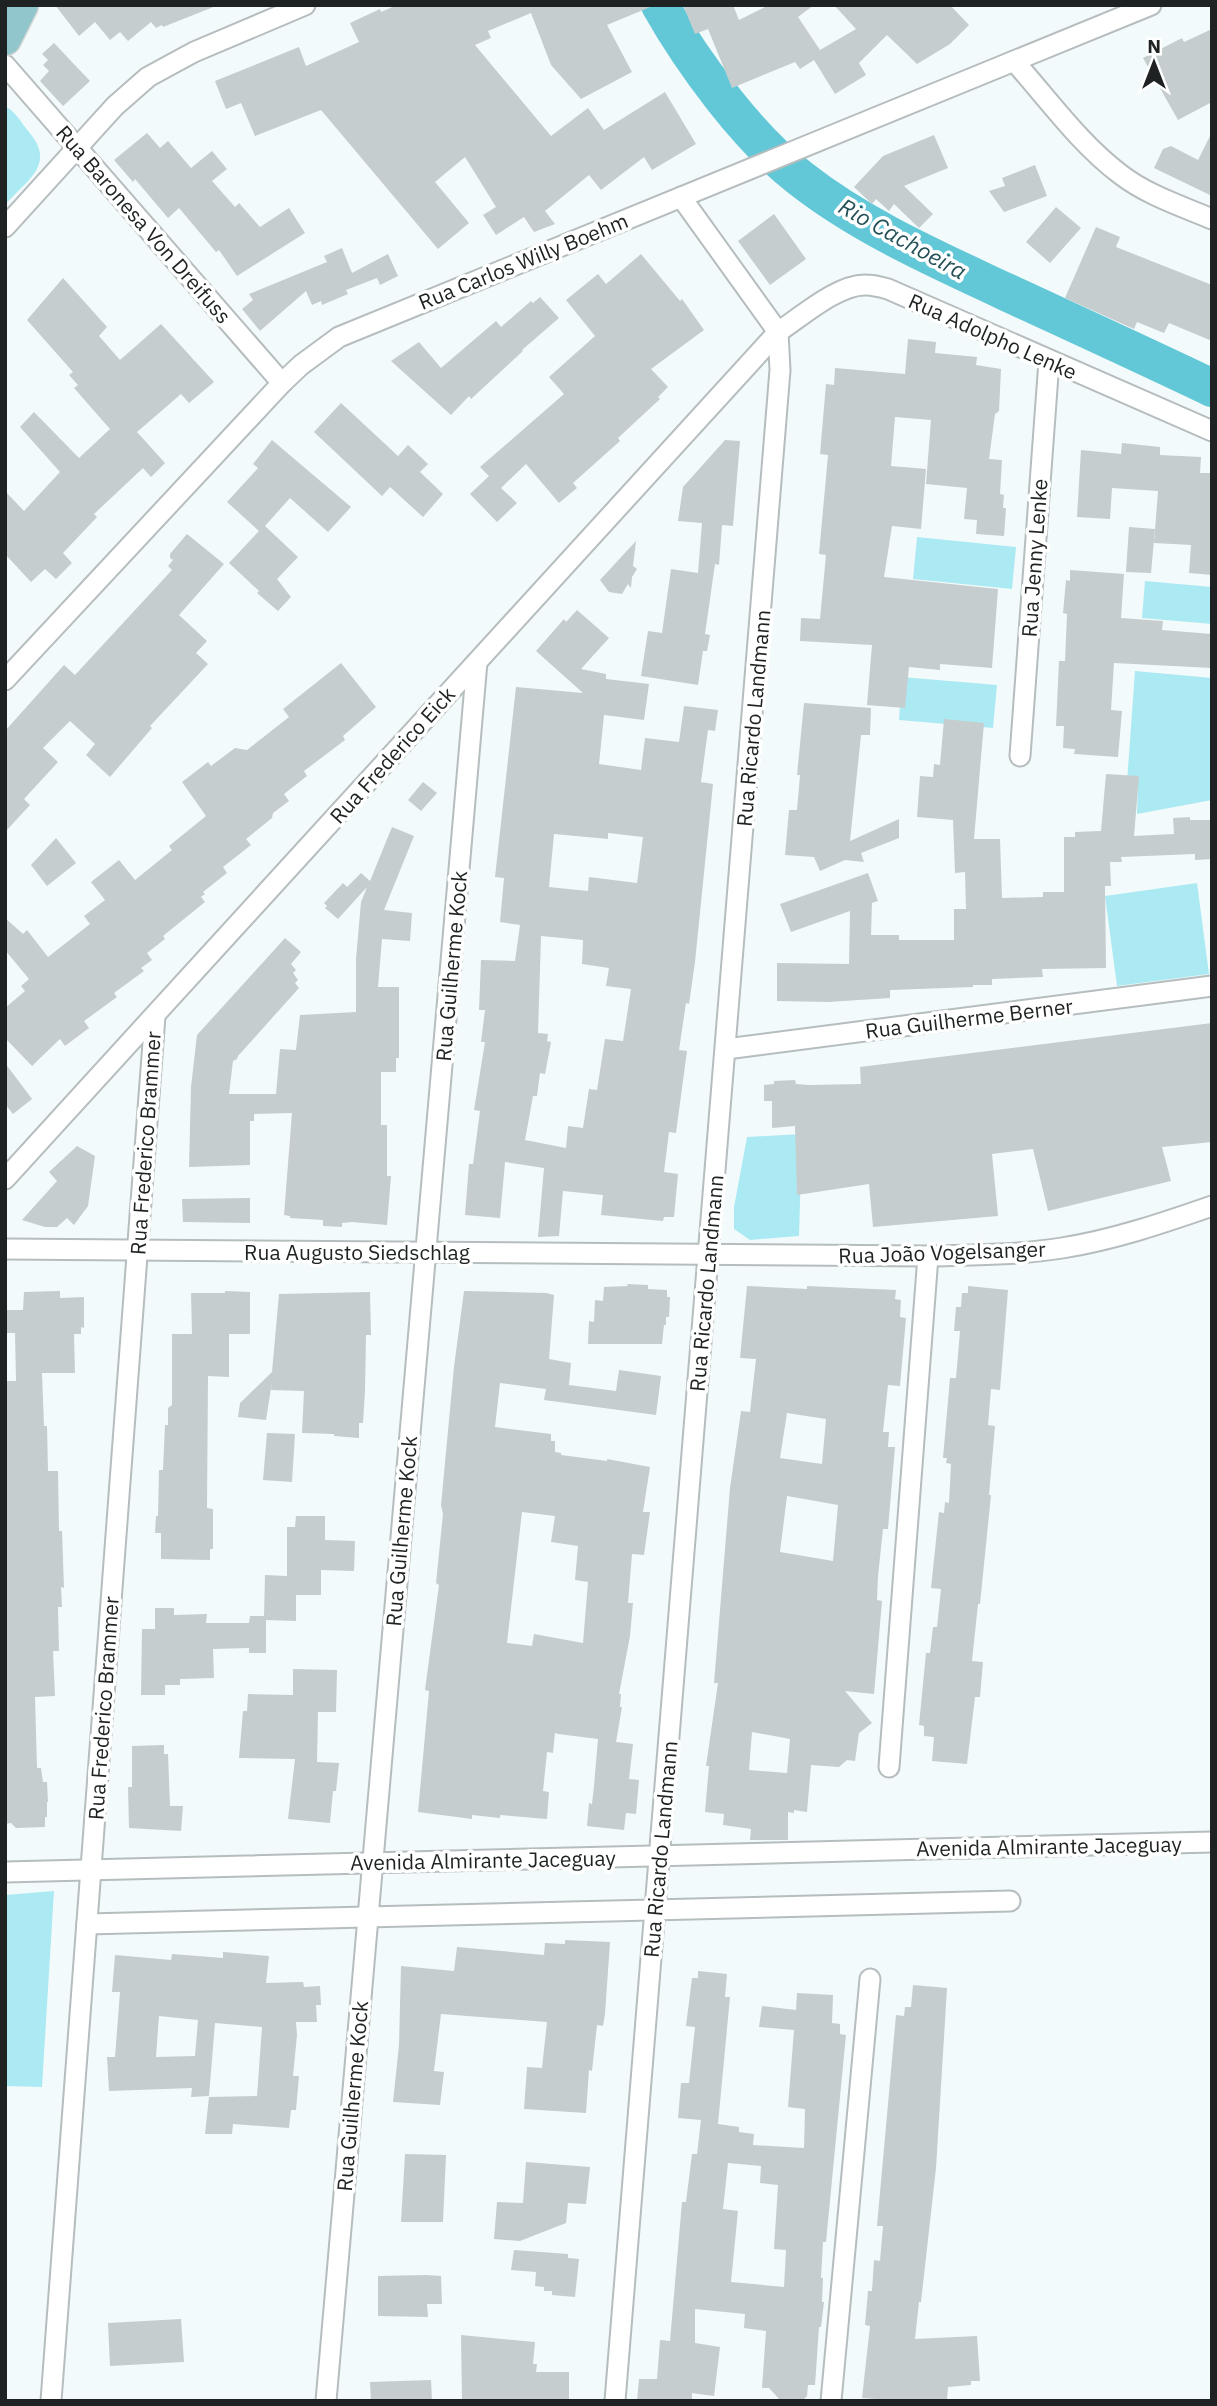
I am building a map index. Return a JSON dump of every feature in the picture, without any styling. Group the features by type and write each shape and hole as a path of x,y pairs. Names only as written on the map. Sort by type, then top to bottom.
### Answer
{"main road":[{"path":"5,39 22,5"}],"street":[{"path":"5,227 76,147 148,76 194,52 305,5"},
{"name":"Rua Carlos Willy Boehm","path":"5,680 282,383 330,343 363,325 1151,5"},
{"path":"1014,61 1095,153 1121,176 1152,193 1212,219"},
{"name":"Rua Baronesa Von Dreifuss","path":"5,65 282,383"},
{"path":"681,197 778,332"},
{"name":"Rua Adolpho Lenke","path":"778,332 848,287 866,285 888,289 1212,430"},
{"name":"Rua Frederico Eick","path":"5,1179 778,332"},
{"name":"Rua Ricardo Landmann","path":"615,2401 779,400 778,332"},
{"name":"Rua Jenny Lenke","path":"1020,755 1049,361"},
{"name":"Rua Guilherme Kock","path":"326,2401 477,662"},
{"name":"Rua Guilherme Berner","path":"726,1049 1212,986"},
{"name":"Rua Frederico Brammer","path":"51,2401 155,1016"},
{"name":"Rua João Vogelsanger","path":"709,1255 928,1256 1061,1248 1102,1240 1212,1206"},
{"name":"Rua Augusto Siedschlag","path":"5,1249 709,1255"},
{"path":"889,1768 928,1256"},
{"name":"Avenida Almirante Jaceguay","path":"5,1872 1212,1842"},
{"path":"87,1924 1010,1901"},
{"path":"831,2401 870,1979"}],"shaded area":[{"path":"5,106 20,120 36,143 40,162 30,179 5,205"},
{"path":"917,537 1016,547 1012,589 913,579"},
{"path":"1145,581 1212,587 1212,624 1142,618"},
{"path":"1135,671 1212,678 1212,800 1137,814 1138,783 1127,782"},
{"path":"902,677 997,685 993,728 899,720"},
{"path":"1197,883 1209,974 1117,986 1105,896"},
{"path":"802,1134 799,1236 750,1240 734,1229 734,1207 747,1137"},
{"path":"54,1891 42,2087 5,2086 5,1895"}],"building":[{"path":"55,5 216,6 163,27 162,25 156,28 151,22 128,41 120,32 110,40 95,22 79,36"},
{"path":"397,5 655,5 607,25 632,72 581,99 551,65 531,13 488,31 491,38 475,45 551,136 588,108 604,130 665,92 696,144 652,170 644,157 601,190 589,175 545,211 555,224 534,232 524,217 496,235 483,215 496,207 465,157 435,182 469,223 438,249 321,110 255,136 241,103 226,109 215,81 299,47 306,66 359,42 350,23 380,9 381,12"},
{"path":"683,5 733,5 739,20 769,5 814,5 798,17 820,50 856,29 834,5 950,5 969,25 950,44 917,64 887,35 859,63 866,75 835,94 814,60 800,69 795,62 732,88 708,29 695,34"},
{"path":"1212,29 1212,102 1178,120 1143,58 1182,38 1184,42"},
{"path":"54,43 90,81 63,106 40,81 49,71 43,65 48,60 42,54"},
{"path":"1212,132 1212,196 1154,168 1163,149 1171,146 1198,160"},
{"path":"147,133 160,148 168,141 191,168 212,151 227,169 212,181 235,207 239,203 260,227 289,208 305,233 237,276 219,250 216,252 179,208 168,218 135,179 133,182 114,160"},
{"path":"934,135 948,168 904,186 933,214 919,228 894,204 889,211 876,199 872,204 854,187 883,156"},
{"path":"1035,165 1047,196 1004,212 989,191 1005,186 1002,178"},
{"path":"1056,207 1081,228 1050,263 1026,242"},
{"path":"774,214 806,259 770,285 738,241"},
{"path":"1096,227 1120,237 1116,247 1212,285 1212,341 1169,323 1164,333 1137,322 1134,329 1065,298"},
{"path":"342,248 352,273 388,254 398,276 380,285 377,278 346,290 348,294 322,305 321,301 312,305 306,291 260,331 242,309 253,300 249,294 327,262 324,256"},
{"path":"641,254 680,301 682,299 704,330 651,369 668,387 658,397 660,399 618,438 620,441 573,483 577,488 559,503 526,464 501,488 517,503 497,522 470,494 489,476 480,467 564,394 549,377 595,336 566,300 598,274 606,284"},
{"path":"63,278 107,327 99,336 120,360 161,324 214,382 189,403 181,394 137,432 165,463 151,477 143,468 94,514 97,517 63,553 72,563 56,579 45,569 31,582 5,554 5,491 24,511 60,472 20,427 34,412 79,458 110,429 74,388 78,385 69,375 73,372 27,320"},
{"path":"540,297 559,318 471,399 469,396 451,415 391,361 419,342 441,368 496,321 501,327 531,301 533,303"},
{"path":"908,339 936,342 935,353 977,357 976,365 1001,369 999,411 995,414 989,459 1002,460 1000,494 1004,495 1003,508 1006,508 1004,536 976,534 977,520 964,519 967,488 926,484 931,420 895,417 891,466 926,469 921,529 892,526 884,577 998,589 992,668 940,664 940,670 909,667 905,708 867,705 872,645 800,641 801,618 820,619 826,555 819,554 828,455 820,454 826,384 834,385 835,368 905,374"},
{"path":"341,403 398,456 408,445 428,464 420,472 443,494 423,517 390,487 382,496 314,432"},
{"path":"272,440 351,507 328,532 290,498 265,526 298,557 277,579 291,597 278,611 229,563 259,531 227,502 258,468 253,464"},
{"path":"725,440 740,441 733,526 722,525 719,565 715,564 705,634 710,635 707,651 703,651 698,685 641,676 648,631 662,633 671,569 698,573 702,523 678,521 683,487"},
{"path":"1122,443 1160,447 1160,455 1201,457 1200,473 1212,473 1212,575 1189,573 1191,545 1154,543 1158,491 1112,488 1110,519 1077,517 1081,450 1121,454"},
{"path":"1129,527 1155,529 1151,573 1126,572"},
{"path":"187,534 224,564 179,615 207,641 196,653 208,664 150,726 152,728 110,777 86,755 95,744 70,721 43,748 58,762 24,799 30,805 5,832 5,731 64,665 75,675 172,570 168,566 173,560 170,554"},
{"path":"636,541 633,566 637,569 632,577 631,588 628,584 622,594 609,592 600,580"},
{"path":"1070,570 1124,574 1121,618 1163,621 1162,630 1212,634 1212,668 1114,663 1111,710 1122,711 1118,757 1074,754 1075,749 1063,748 1064,726 1056,726 1059,661 1065,661 1067,614 1063,613 1066,580 1070,581"},
{"path":"577,610 609,638 581,669 606,674 606,679 649,684 644,720 604,715 599,764 641,770 645,738 679,742 684,706 718,710 715,731 708,730 701,782 713,784 695,962 679,1050 687,1051 676,1133 669,1132 664,1172 678,1174 674,1217 664,1217 663,1221 601,1215 603,1195 563,1191 559,1236 538,1237 544,1168 505,1162 500,1218 465,1215 469,1164 473,1164 480,1111 474,1110 485,1042 481,1042 485,1010 479,1010 481,960 515,961 520,925 500,922 504,878 495,877 516,687 583,693 536,651 564,619 566,622","holes":["608,833 643,837 637,883 589,877 588,891 549,887 554,834 608,839","541,936 583,940 582,964 609,968 606,986 631,989 623,1041 605,1039 597,1090 589,1089 583,1128 568,1126 566,1148 525,1140 533,1096 537,1096 540,1073 545,1074 551,1042 547,1041 548,1034 538,1033"]},
{"path":"341,663 376,707 343,736 345,740 304,771 307,776 284,794 289,801 246,839 251,845 223,867 227,873 203,892 205,894 201,897 205,902 163,936 165,939 147,953 152,960 141,968 144,971 114,993 117,997 84,1021 89,1028 65,1046 60,1039 32,1066 5,1038 5,1008 25,991 21,986 29,979 5,950 5,918 23,934 27,930 48,957 90,924 84,916 105,900 91,882 119,860 135,880 172,850 169,846 206,816 182,782 208,762 211,766 235,748 247,750 289,717 283,709"},
{"path":"804,703 871,708 870,735 861,735 850,841 899,819 899,838 861,853 864,862 845,860 820,871 814,857 785,855 789,810 797,810 800,775 797,775"},
{"path":"944,719 984,723 974,839 1000,839 1002,898 1043,897 1043,892 1064,892 1064,837 1075,837 1075,832 1101,831 1106,774 1139,776 1134,836 1174,834 1173,818 1212,820 1212,859 1195,860 1195,854 1121,857 1122,862 1110,862 1111,886 1105,886 1106,968 1042,969 1043,977 992,979 992,985 890,990 890,998 828,1002 777,1001 777,963 849,964 850,911 791,932 780,904 868,873 878,901 872,903 871,935 899,935 899,940 954,940 954,909 966,909 965,872 955,873 953,820 917,817 920,776 933,777 934,764 940,765"},
{"path":"423,782 437,793 421,811 408,800"},
{"path":"392,827 414,836 384,910 412,913 410,941 382,939 378,987 399,987 399,1058 396,1058 396,1072 381,1072 381,1125 387,1125 387,1176 391,1176 387,1225 352,1222 342,1223 342,1227 323,1226 323,1220 290,1218 284,1215 292,1113 254,1114 254,1121 250,1121 250,1165 189,1167 191,1087 197,1035 285,938 301,952 291,964 296,970 293,973 299,988 233,1061 229,1094 276,1094 280,1049 296,1050 300,1015 356,1012 356,959 361,902 367,887 338,919 325,908 327,906 324,903 343,883 347,887 361,873 370,881"},
{"path":"56,838 76,863 47,886 31,865"},
{"path":"1212,1023 1212,1142 1162,1147 1171,1181 1048,1211 1033,1149 992,1154 998,1216 873,1227 869,1184 797,1195 795,1126 772,1128 772,1101 764,1101 764,1085 774,1084 774,1081 795,1080 796,1084 809,1085 861,1084 860,1067"},
{"path":"5,1063 32,1099 13,1114 5,1104"},
{"path":"77,1146 95,1156 88,1206 74,1225 67,1218 57,1227 45,1227 22,1220 57,1181 49,1172"},
{"path":"250,1198 250,1223 183,1222 182,1199"},
{"path":"627,1284 648,1285 648,1289 667,1290 667,1297 670,1297 669,1317 666,1317 662,1344 588,1344 589,1321 594,1322 595,1300 603,1301 604,1287 628,1286"},
{"path":"747,1286 896,1290 895,1299 901,1300 900,1317 906,1318 900,1386 888,1385 883,1432 889,1432 888,1447 895,1447 888,1529 883,1529 878,1576 877,1600 882,1601 874,1694 845,1691 872,1723 859,1733 855,1761 847,1760 839,1767 811,1765 807,1812 788,1812 788,1840 750,1840 751,1829 723,1825 724,1814 705,1812 709,1766 706,1766 718,1683 714,1683 730,1488 741,1411 750,1412 756,1359 740,1358","holes":["787,1413 826,1419 822,1464 780,1458","787,1496 838,1505 833,1561 780,1552","752,1732 790,1739 787,1773 749,1770"]},
{"path":"968,1286 1008,1290 1000,1390 991,1389 988,1425 995,1426 991,1495 972,1661 983,1662 980,1697 975,1697 967,1764 932,1761 934,1737 924,1736 924,1726 919,1725 926,1653 930,1653 933,1627 937,1627 941,1589 931,1588 939,1512 944,1513 945,1502 949,1503 951,1464 946,1463 947,1458 943,1458 950,1378 956,1378 960,1331 954,1331 956,1307 961,1307 962,1293 968,1293"},
{"path":"60,1291 60,1298 84,1297 84,1328 81,1327 81,1334 74,1334 75,1373 42,1373 48,1471 58,1471 64,1588 61,1587 62,1607 58,1607 59,1651 53,1651 55,1696 35,1697 37,1768 41,1768 43,1782 47,1782 47,1817 45,1827 16,1828 11,1823 5,1824 5,1381 16,1381 15,1333 6,1333 5,1310 23,1310 24,1292"},
{"path":"464,1291 546,1293 554,1295 549,1359 571,1363 569,1385 616,1391 619,1370 661,1376 656,1415 544,1400 546,1389 500,1383 495,1427 551,1434 551,1441 555,1441 555,1452 561,1455 607,1459 650,1467 643,1512 650,1512 644,1555 632,1554 628,1603 633,1603 630,1636 619,1694 622,1707 616,1742 633,1744 629,1779 639,1780 636,1814 626,1813 624,1830 587,1826 589,1803 592,1804 598,1739 555,1733 553,1753 547,1752 543,1791 549,1792 547,1819 472,1815 472,1819 418,1812 429,1691 425,1690 439,1585 436,1583 443,1514 441,1505","holes":["522,1512 555,1516 551,1542 578,1546 575,1580 588,1582 583,1643 534,1634 532,1646 507,1643"]},
{"path":"250,1292 250,1334 229,1334 229,1377 208,1376 207,1508 213,1509 213,1549 210,1549 210,1560 161,1559 161,1533 155,1533 159,1470 163,1470 165,1425 168,1425 168,1408 172,1405 172,1334 192,1334 191,1293"},
{"path":"370,1292 371,1335 366,1335 363,1423 359,1423 359,1438 302,1433 304,1391 271,1390 272,1382 266,1420 238,1417 240,1403 272,1372 279,1294"},
{"path":"267,1433 295,1434 292,1482 263,1480"},
{"path":"296,1516 325,1516 325,1540 355,1541 354,1571 321,1570 321,1595 296,1595 296,1621 266,1620 266,1653 249,1653 249,1648 213,1649 214,1678 180,1679 180,1685 165,1685 165,1695 141,1695 142,1629 155,1629 155,1608 174,1608 174,1615 207,1614 206,1623 249,1623 250,1616 264,1616 265,1575 287,1576 287,1527 295,1527"},
{"path":"293,1669 337,1670 336,1712 318,1712 317,1762 339,1763 330,1823 288,1819 295,1759 239,1758 243,1711 247,1711 248,1694 293,1695"},
{"path":"164,1745 164,1754 168,1754 170,1806 183,1806 181,1831 129,1828 128,1787 132,1787 132,1746"},
{"path":"565,1940 610,1942 605,2014 603,2026 597,2025 592,2071 589,2070 586,2113 524,2109 527,2067 542,2068 547,2022 441,2014 434,2071 444,2072 440,2105 393,2102 399,2045 401,1966 454,1971 457,1947 544,1955 545,1943 565,1944"},
{"path":"223,1952 269,1956 266,1983 303,1982 304,1987 320,1986 321,2005 316,2005 317,2022 296,2022 293,2076 299,2076 296,2110 291,2110 289,2128 233,2124 232,2134 205,2134 209,2097 257,2096 262,2027 215,2023 209,2096 191,2097 192,2088 109,2091 107,2057 115,2057 120,1992 112,1992 115,1955 171,1960 172,1954 223,1958","holes":["159,2016 198,2020 195,2056 156,2057"]},
{"path":"698,1971 727,1974 725,1997 730,1997 718,2124 739,2127 739,2132 754,2134 753,2145 804,2148 805,2109 788,2107 794,2030 759,2027 762,2006 796,2010 797,1993 833,1995 832,2023 840,2024 840,2034 846,2035 826,2242 823,2242 821,2278 824,2302 819,2327 815,2385 808,2385 807,2396 802,2401 780,2400 769,2388 762,2388 766,2331 744,2328 745,2314 695,2309 695,2343 720,2347 714,2396 692,2393 692,2401 637,2401 639,2379 657,2379 660,2340 670,2341 682,2202 686,2202 692,2154 697,2154 701,2120 678,2118 681,2083 689,2083 695,2027 686,2026 692,1978 698,1978","holes":["728,2163 761,2166 760,2183 778,2185 774,2249 786,2250 784,2287 731,2282 738,2211 723,2209"]},
{"path":"913,1985 947,1988 936,2168 915,2339 977,2336 980,2381 971,2381 971,2385 948,2387 947,2399 907,2401 862,2398 870,2326 865,2325 868,2291 872,2291 874,2260 880,2261 883,2226 877,2226 896,2015 904,2016 905,2007 911,2007"},
{"path":"405,2154 446,2155 443,2222 401,2222"},
{"path":"526,2162 590,2167 586,2204 568,2203 566,2223 520,2241 494,2239 497,2202 523,2203"},
{"path":"514,2250 568,2254 568,2258 579,2259 575,2297 552,2295 552,2291 544,2291 544,2287 535,2286 536,2272 511,2270"},
{"path":"378,2276 441,2276 442,2304 427,2304 428,2317 378,2316"},
{"path":"181,2319 184,2362 110,2366 108,2323"},
{"path":"461,2335 535,2342 533,2364 537,2364 536,2372 569,2372 569,2401 462,2401"},
{"path":"431,2380 432,2401 371,2401 370,2382"}],"waterway":[{"name":"Rio Cachoeira","path":"660,5 688,50 741,121 780,161 823,195 873,226 925,253 1212,388"}]}
